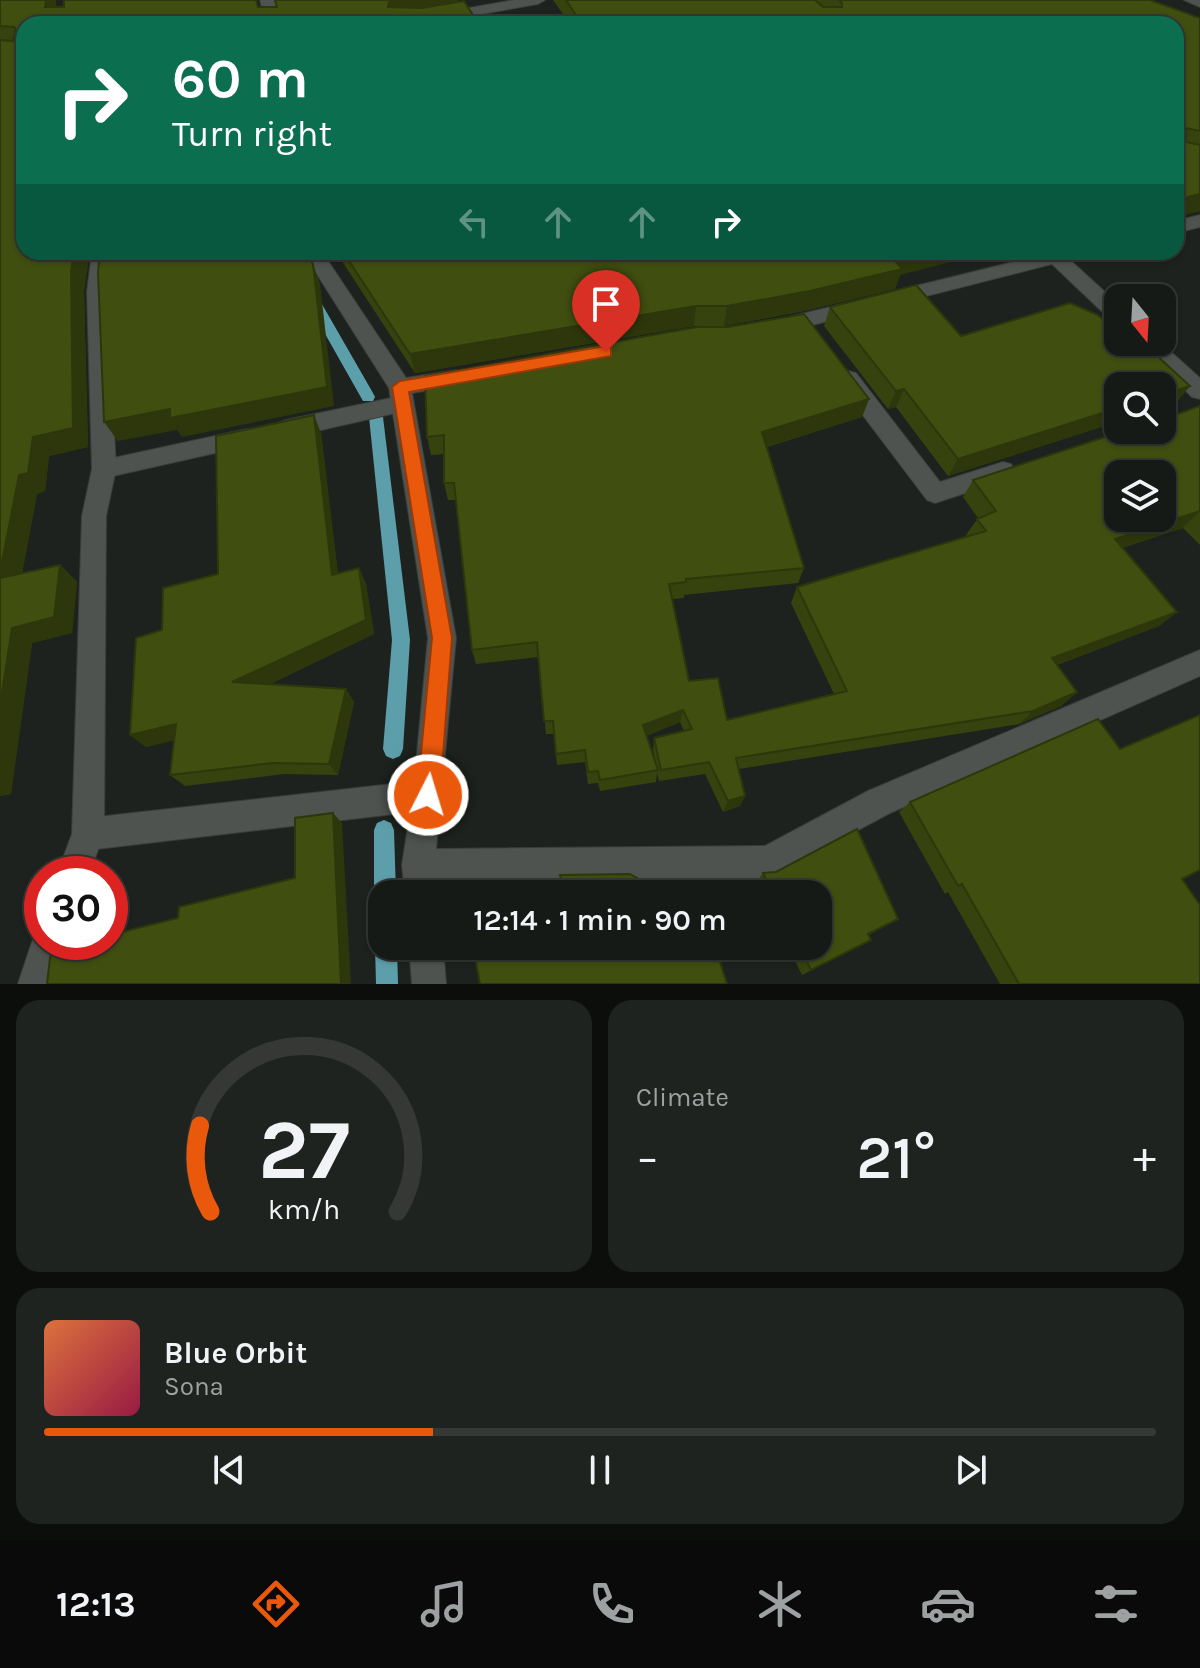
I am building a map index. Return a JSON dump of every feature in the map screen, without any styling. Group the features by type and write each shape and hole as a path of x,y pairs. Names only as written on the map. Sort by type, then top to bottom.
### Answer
{"street":[{"path":"424,16 538,0"},
{"path":"1191,0 1200,3"},
{"path":"80,856 88,834 94,516 104,469 97,292 100,260"},
{"path":"317,260 401,396 442,638 419,880 768,862 879,802 1200,663"},
{"path":"751,331 810,328 1036,260"},
{"path":"1058,260 1104,302"},
{"path":"1162,356 1200,391"},
{"path":"833,358 935,493 1026,464"},
{"path":"104,469 401,396 477,374"},
{"path":"88,834 428,795"},
{"path":"35,984 42,960"},
{"path":"427,960 429,984"}],"building":[{"path":"0,0 46,0 45,7 64,7 64,0 256,0 258,7 277,7 275,0 394,0 389,2 388,7 422,8 464,1 473,16 16,16 16,30 14,27 0,26"},
{"path":"566,0 815,0 823,7 842,7 839,0 1150,0 1200,18 1200,131 1186,128 1186,142 1200,145 1200,194 1184,198 1184,16 577,16"},
{"path":"16,30 16,260 73,260 73,428 33,437 28,473 19,475 0,572 0,40 13,41"},
{"path":"99,260 310,260 327,387 170,418 170,409 104,422"},
{"path":"348,260 895,260 902,269 810,291 727,306 696,306 410,354"},
{"path":"916,285 961,336 1070,303 1104,320 1104,356 1157,356 1175,372 1104,372 1104,412 958,459 904,389 896,391 830,307"},
{"path":"804,314 869,399 762,432 804,568 686,579 686,582 669,584 689,681 718,678 727,720 847,691 797,587 986,531 977,519 996,511 973,480 1104,437 1104,444 1176,444 1176,412 1200,406 1200,511 1176,519 1176,460 1104,460 1104,532 1136,532 1115,539 1177,612 1052,658 1077,692 1033,711 736,758 745,796 728,801 709,762 661,770 654,738 692,729 683,710 643,725 658,770 600,780 598,771 588,772 585,750 556,754 553,721 544,721 537,642 472,650 454,483 444,483 444,435 427,437 425,376 697,327 728,327"},
{"path":"1176,373 1190,386 1176,390"},
{"path":"314,415 332,575 359,568 366,620 232,682 346,689 329,764 272,763 170,775 176,724 130,735 136,638 162,630 163,588 218,574 216,436"},
{"path":"60,565 54,617 12,628 0,706 0,578"},
{"path":"1200,715 1200,870 1182,879 1200,905 1200,984 1019,984 962,884 958,886 910,802 1098,719 1120,749"},
{"path":"333,813 341,984 47,984 50,960 128,960 128,930 178,918 179,907 295,878 295,818"},
{"path":"857,829 898,919 868,934 871,940 832,960 832,880 766,880 763,873 776,872"},
{"path":"630,874 641,880 562,880 560,875"},
{"path":"476,960 719,960 727,984 480,984"},
{"path":"806,960 831,960 811,970"}],"waterway":[{"path":"314,302 368,397"},
{"path":"376,417 401,640 393,749"},
{"path":"384,830 385,880"},
{"path":"386,960 387,984"}],"route":[{"path":"428,795 442,638 400,387 606,352"}]}
